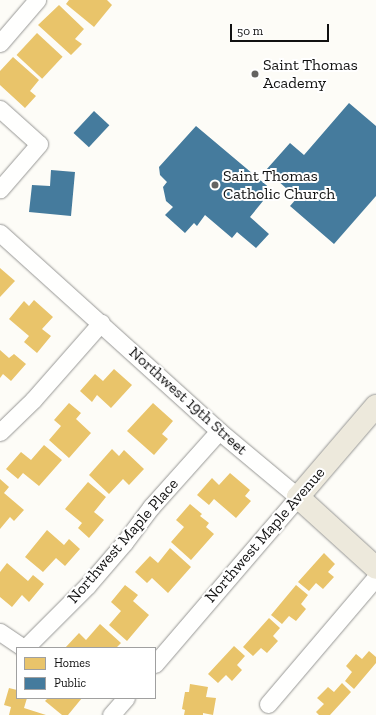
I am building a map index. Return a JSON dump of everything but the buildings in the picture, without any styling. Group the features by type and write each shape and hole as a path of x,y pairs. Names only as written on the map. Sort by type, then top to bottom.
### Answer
{"main road":[{"name":"Northwest Maple Avenue","path":"298,497 376,406"},
{"name":"Northwest 19th Street","path":"298,497 376,568"}],"street":[{"path":"0,43 36,0"},
{"path":"0,109 39,144 0,189"},
{"name":"Northwest 19th Street","path":"0,233 219,431 298,497"},
{"path":"0,432 33,400 101,323"},
{"name":"Northwest Maple Place","path":"25,647 87,586 124,543 151,508 219,431"},
{"name":"Northwest Maple Avenue","path":"156,663 298,497"},
{"path":"268,704 376,577"},
{"path":"0,632 22,647"},
{"path":"111,715 125,699"}],"place":[{"name":"Saint Thomas Academy","path":"255,74"},
{"name":"Saint Thomas Catholic Church","path":"215,185"}]}
